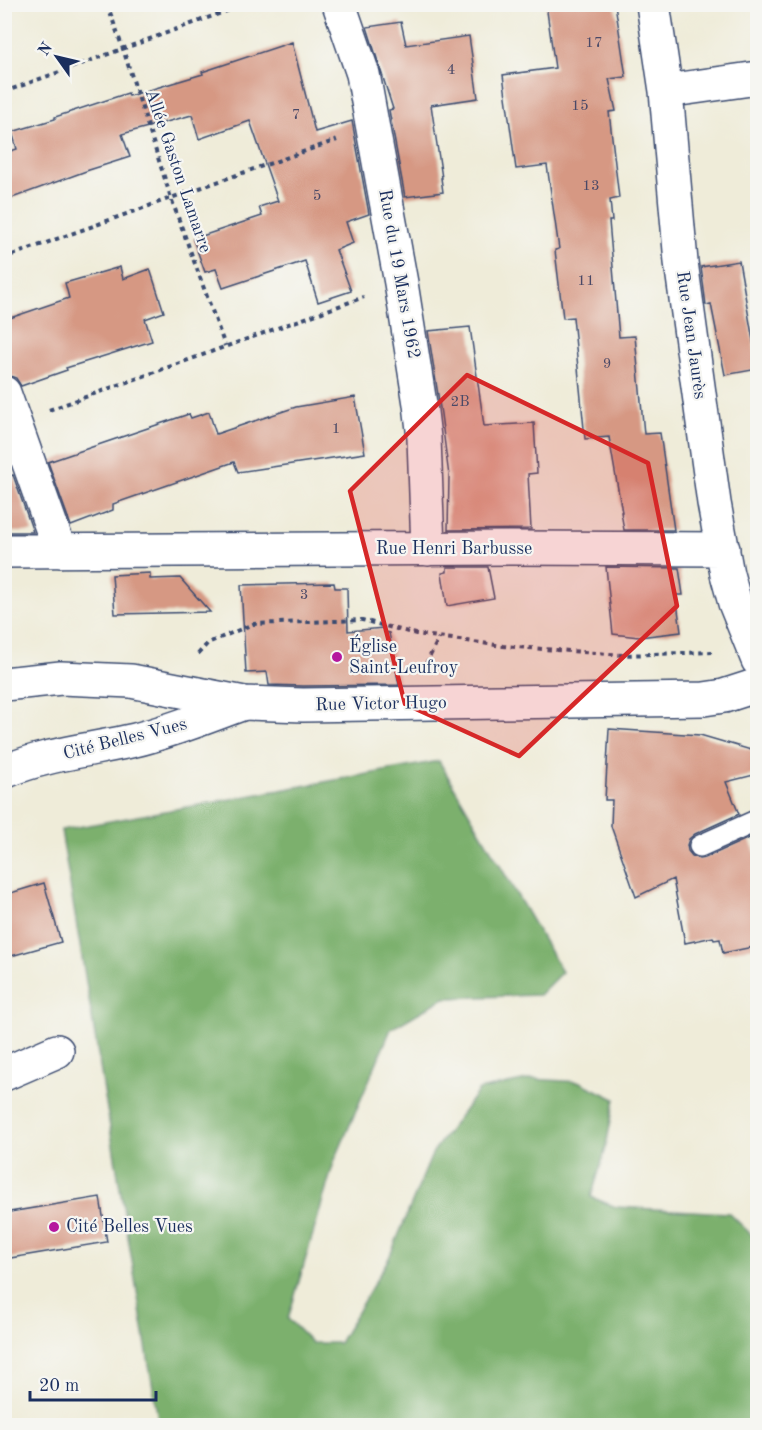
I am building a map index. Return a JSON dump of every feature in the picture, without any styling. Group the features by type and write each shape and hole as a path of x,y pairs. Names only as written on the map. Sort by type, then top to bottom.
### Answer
{"street":[{"name":"Rue du 19 Mars 1962","path":"339,4 363,74 401,284 424,438 429,549"},
{"name":"Rue Jean Jaurès","path":"653,4 666,91 681,262 714,503 727,574 735,603 752,647"},
{"path":"666,91 758,78"},
{"path":"10,407 60,551"},
{"name":"Rue Henri Barbusse","path":"4,551 723,549"},
{"name":"Rue Victor Hugo","path":"4,684 61,678 131,681 244,703 303,705 704,699 724,696 758,685"},
{"name":"Cité Belles Vues","path":"4,772 28,762 164,732 244,703"},
{"path":"4,1074 57,1052"}],"lane":[{"path":"700,846 758,820"}],"path":[{"name":"Allée Gaston Lamarre","path":"107,4 171,198 225,346"},
{"path":"4,92 246,4"},
{"path":"4,258 374,128"},
{"path":"10,407 225,346 401,284"},
{"path":"166,688 208,644 254,624 362,620 416,634 460,641 623,654 718,652 752,647"}],"highlighted area":[{"path":"467,375 648,463 677,606 519,756 405,704 350,491"}],"green space":[{"path":"439,761 562,972 539,995 444,998 391,1029 334,1162 288,1319 312,1343 339,1343 389,1258 433,1152 479,1090 532,1079 580,1082 615,1099 605,1151 591,1197 616,1207 729,1213 757,1240 757,1425 159,1425 61,830"}],"building":[{"path":"546,4 615,4 626,77 609,79 616,111 609,112 619,198 610,200 612,221 609,221 619,337 635,336 644,434 660,433 674,530 624,530 609,437 585,439 573,317 563,318 555,250 559,249 547,165 516,169 503,75 555,68"},
{"path":"401,22 406,45 469,36 478,98 431,105 443,192 405,197 389,110 393,109 367,27"},
{"path":"292,42 315,132 352,121 369,214 346,222 353,243 336,250 351,291 318,302 305,261 223,288 216,269 205,272 193,239 262,216 259,207 278,201 250,121 199,139 192,115 122,134 130,157 4,201 4,153 17,149 12,132 128,93 129,96 203,74 202,72"},
{"path":"739,261 758,369 725,375 711,304 706,305 701,267"},
{"path":"120,267 123,279 150,269 164,312 145,319 152,341 66,368 67,370 21,386 16,378 4,375 4,320 69,298 65,283"},
{"path":"470,327 484,426 534,423 537,473 528,474 531,529 448,530 449,476 428,331"},
{"path":"355,397 365,453 238,472 234,462 113,504 113,510 71,526 48,462 189,414 191,418 209,412 216,434 296,407"},
{"path":"13,475 33,532 4,532 4,478"},
{"path":"447,567 488,567 494,598 447,606 442,573 447,572"},
{"path":"606,567 679,568 683,595 676,595 681,632 639,637 613,634"},
{"path":"150,573 150,579 180,578 210,612 115,614 112,575"},
{"path":"334,583 335,588 347,588 348,631 384,628 384,632 389,633 399,685 269,685 267,672 246,673 241,585"},
{"path":"609,729 700,735 758,752 758,774 726,782 739,814 695,834 689,839 687,845 692,856 699,859 749,838 758,858 758,946 723,953 720,939 714,940 713,937 685,943 673,879 636,897 611,826 612,800 605,800"},
{"path":"44,883 61,942 4,958 4,895"},
{"name":"Cité Belles Vues","path":"100,1197 107,1242 4,1259 4,1213"}],"place":[{"name":"Église Saint-Leufroy","path":"337,657"},
{"name":"Cité Belles Vues","path":"54,1227"}]}
